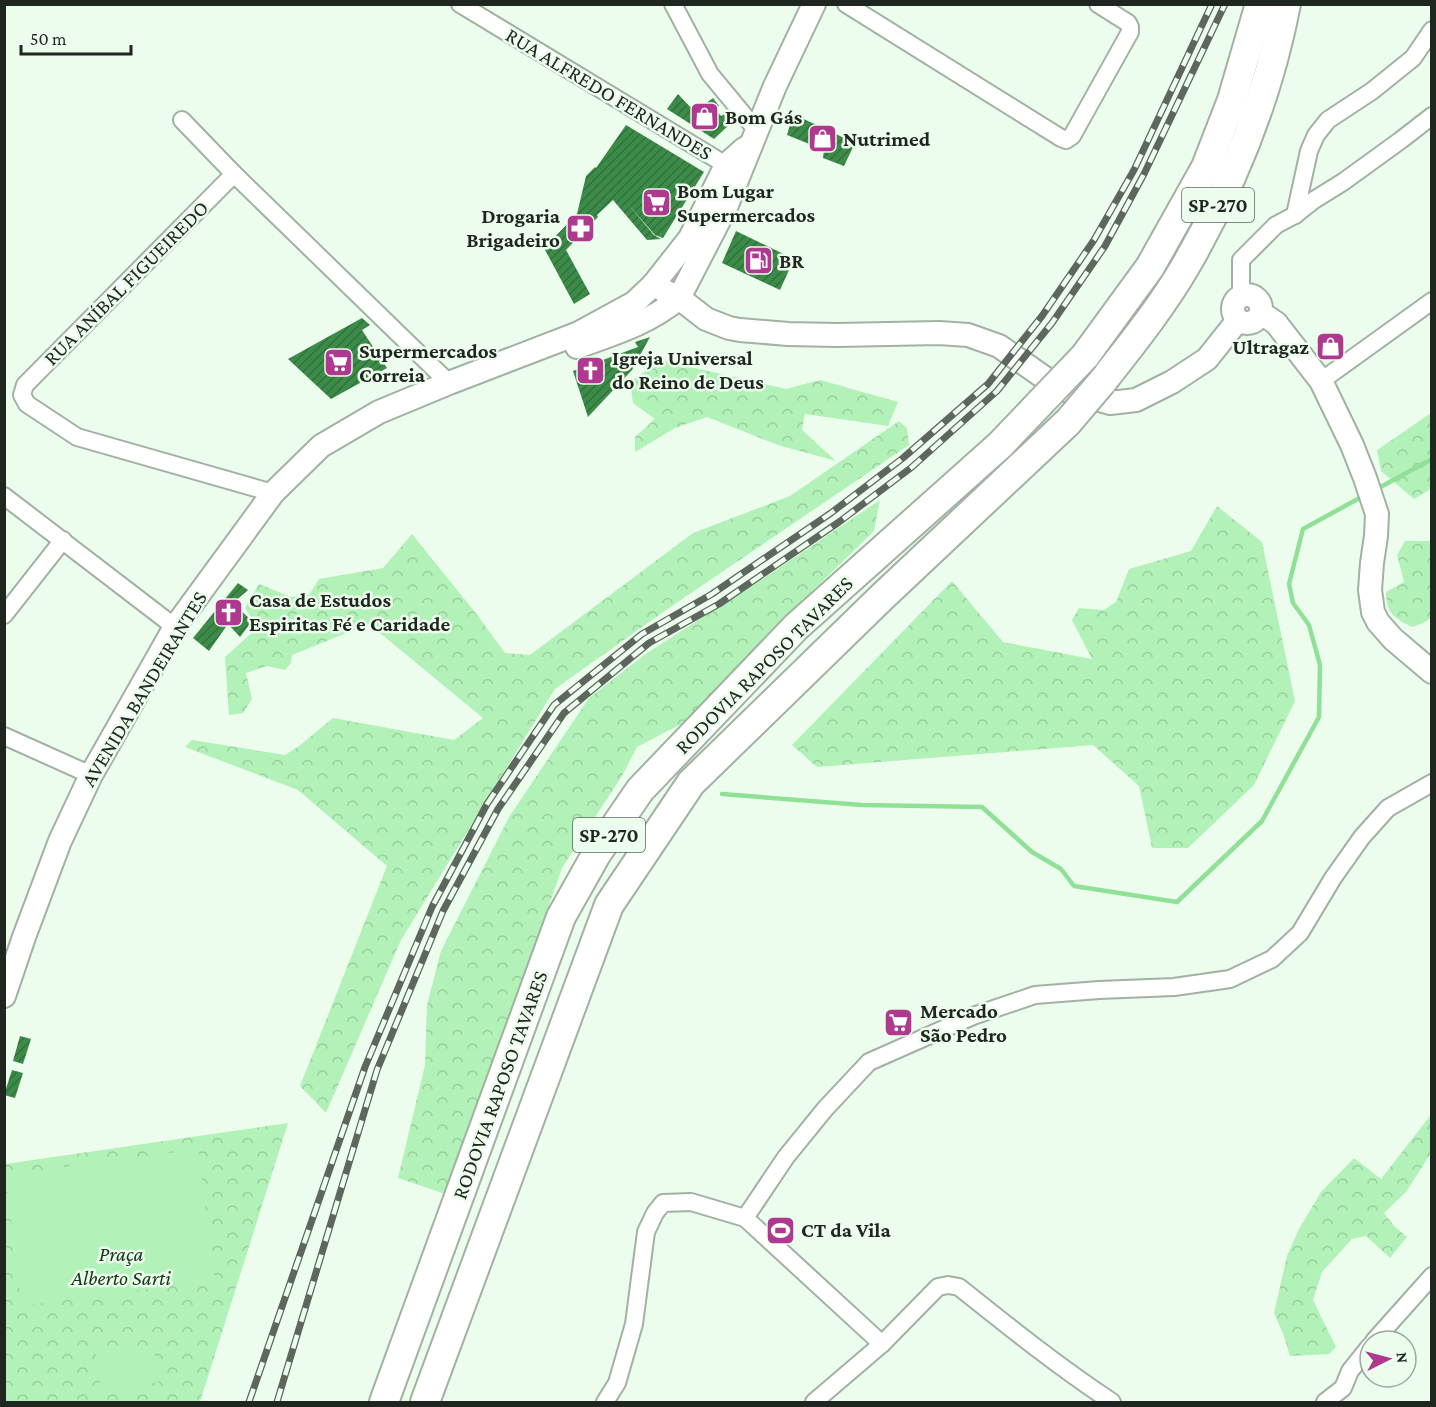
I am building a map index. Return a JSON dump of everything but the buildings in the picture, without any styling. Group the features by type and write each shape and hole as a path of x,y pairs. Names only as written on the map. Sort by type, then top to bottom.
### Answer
{"highway":[{"name":"RODOVIA RAPOSO TAVARES","path":"384,1402 561,917 597,853 640,790 796,627 1000,445 1084,356 1150,267 1206,167 1232,100 1260,4"},
{"name":"RODOVIA RAPOSO TAVARES","path":"425,1402 609,905 691,783 882,597 1068,422 1146,327 1184,268 1218,206 1246,142 1269,75 1286,4"}],"main road":[{"name":"AVENIDA BANDEIRANTES","path":"449,383 539,361 633,327 666,309 679,298 726,207 775,86 814,4"},
{"name":"AVENIDA BANDEIRANTES","path":"4,996 60,841 91,775 176,627 273,493 321,446 379,412 579,333 634,303 653,285 690,238 726,165 754,138"},
{"path":"653,285 679,298 706,319 740,330 788,334 939,333 968,335 999,346 1059,388 1110,403 1136,400 1172,382 1207,359 1238,320"},
{"path":"1250,295 1260,303 1261,313 1251,323 1238,320 1234,315 1234,302 1241,296 1250,295"},
{"path":"1261,313 1276,323 1321,381 1352,445 1375,504 1377,524 1370,576 1373,612 1378,622 1393,639 1431,672"}],"street":[{"name":"RUA ALFREDO FERNANDES","path":"460,4 726,165"},
{"path":"673,4 710,74 754,138"},
{"path":"853,6 1066,140 1072,136 1130,32 1128,23 1098,4"},
{"path":"1295,215 1309,151 1316,135 1328,120 1372,91 1413,58 1431,30"},
{"path":"1241,296 1241,260 1276,225 1295,215 1431,116"},
{"path":"182,120 234,174 449,383"},
{"name":"RUA ANÍBAL FIGUEIREDO","path":"234,174 25,386 22,395 27,404 77,437 273,493"},
{"path":"1321,381 1431,301"},
{"path":"4,496 176,627"},
{"path":"4,615 63,540"},
{"path":"4,736 91,775"},
{"path":"745,1218 786,1157 818,1117 868,1062 973,1016 1035,996 1099,990 1174,987 1230,979 1272,959 1300,933 1333,878 1362,837 1388,808 1431,783"},
{"path":"605,1402 617,1383 634,1324 646,1232 655,1213 663,1203 692,1202 745,1218 882,1344"},
{"path":"1385,1329 1431,1276"},
{"path":"814,1402 882,1344 938,1287 948,1285 959,1287 1042,1353 1112,1402"},
{"path":"1395,1329 1431,1288"},
{"path":"1343,1388 1350,1371 1358,1361"},
{"path":"1325,1402 1343,1388 1358,1371"}],"green space":[{"path":"661,360 786,389 820,380 898,402 888,426 805,414 802,430 836,461 778,445 707,417 675,428 635,452 635,437 655,419 633,403 630,382"},
{"path":"1431,413 1431,489 1414,499 1381,471 1377,450"},
{"path":"899,421 907,428 909,445 666,610 555,689 401,940 326,1113 300,1086 387,866 298,790 185,747 192,740 285,755 333,718 454,740 483,718 369,624 292,655 291,663 285,670 267,666 246,673 252,699 243,713 229,715 225,657 253,632 253,620 245,608 259,584 291,597 309,595 319,579 383,568 412,534 505,653 530,655 693,533 790,496"},
{"path":"880,500 874,531 761,641 687,721 637,747 622,776 562,868 448,1195 398,1178 425,1065 427,1005 441,951 509,817 589,698 647,653"},
{"path":"1217,506 1262,542 1295,701 1254,785 1188,848 1152,848 1139,786 1093,745 817,767 792,745 952,581 1003,642 1092,659 1072,620 1079,608 1104,610 1116,602 1129,569 1191,551"},
{"path":"1405,541 1431,541 1431,618 1412,627 1392,614 1386,599 1386,592 1404,582 1397,555"},
{"path":"1431,1112 1431,1153 1406,1192 1384,1213 1407,1237 1390,1258 1366,1236 1352,1239 1322,1272 1313,1300 1336,1347 1329,1354 1290,1356 1274,1313 1287,1256 1299,1229 1321,1192 1354,1158 1381,1179"},
{"name":"Praça Alberto Sarti","path":"288,1123 200,1402 5,1402 5,1164"},
{"path":"198,1149 215,1280 22,1306 5,1175"},
{"path":"153,1345 159,1382 101,1391 96,1354"}],"waterway":[{"path":"1375,490 1432,459"},
{"path":"722,794 862,805 982,807 1032,852 1061,869 1074,886 1177,902 1262,821 1319,717 1320,665 1309,625 1293,603 1289,584 1303,529 1365,495"}],"railway":[{"path":"249,1402 365,1067 432,907 487,804 554,705 642,634 712,594 831,513 903,458 988,384 1042,316 1094,240 1134,170 1212,4"},
{"path":"277,1402 377,1070 443,911 498,809 564,713 649,643 719,604 839,522 912,467 997,391 1052,323 1105,246 1144,174 1225,4"}],"place":[{"name":"Bom Gás","path":"704,117"},
{"name":"Nutrimed","path":"822,139"},
{"name":"Bom Lugar Supermercados","path":"656,203"},
{"name":"Drogaria Brigadeiro","path":"581,228"},
{"name":"BR","path":"758,261"},
{"name":"Ultragaz","path":"1330,347"},
{"name":"Supermercados Correia","path":"338,363"},
{"name":"Igreja Universal do Reino de Deus","path":"591,370"},
{"name":"Casa de Estudos Espiritas Fé e Caridade","path":"228,612"},
{"name":"Mercado São Pedro","path":"899,1023"},
{"name":"CT da Vila","path":"780,1230"}]}
